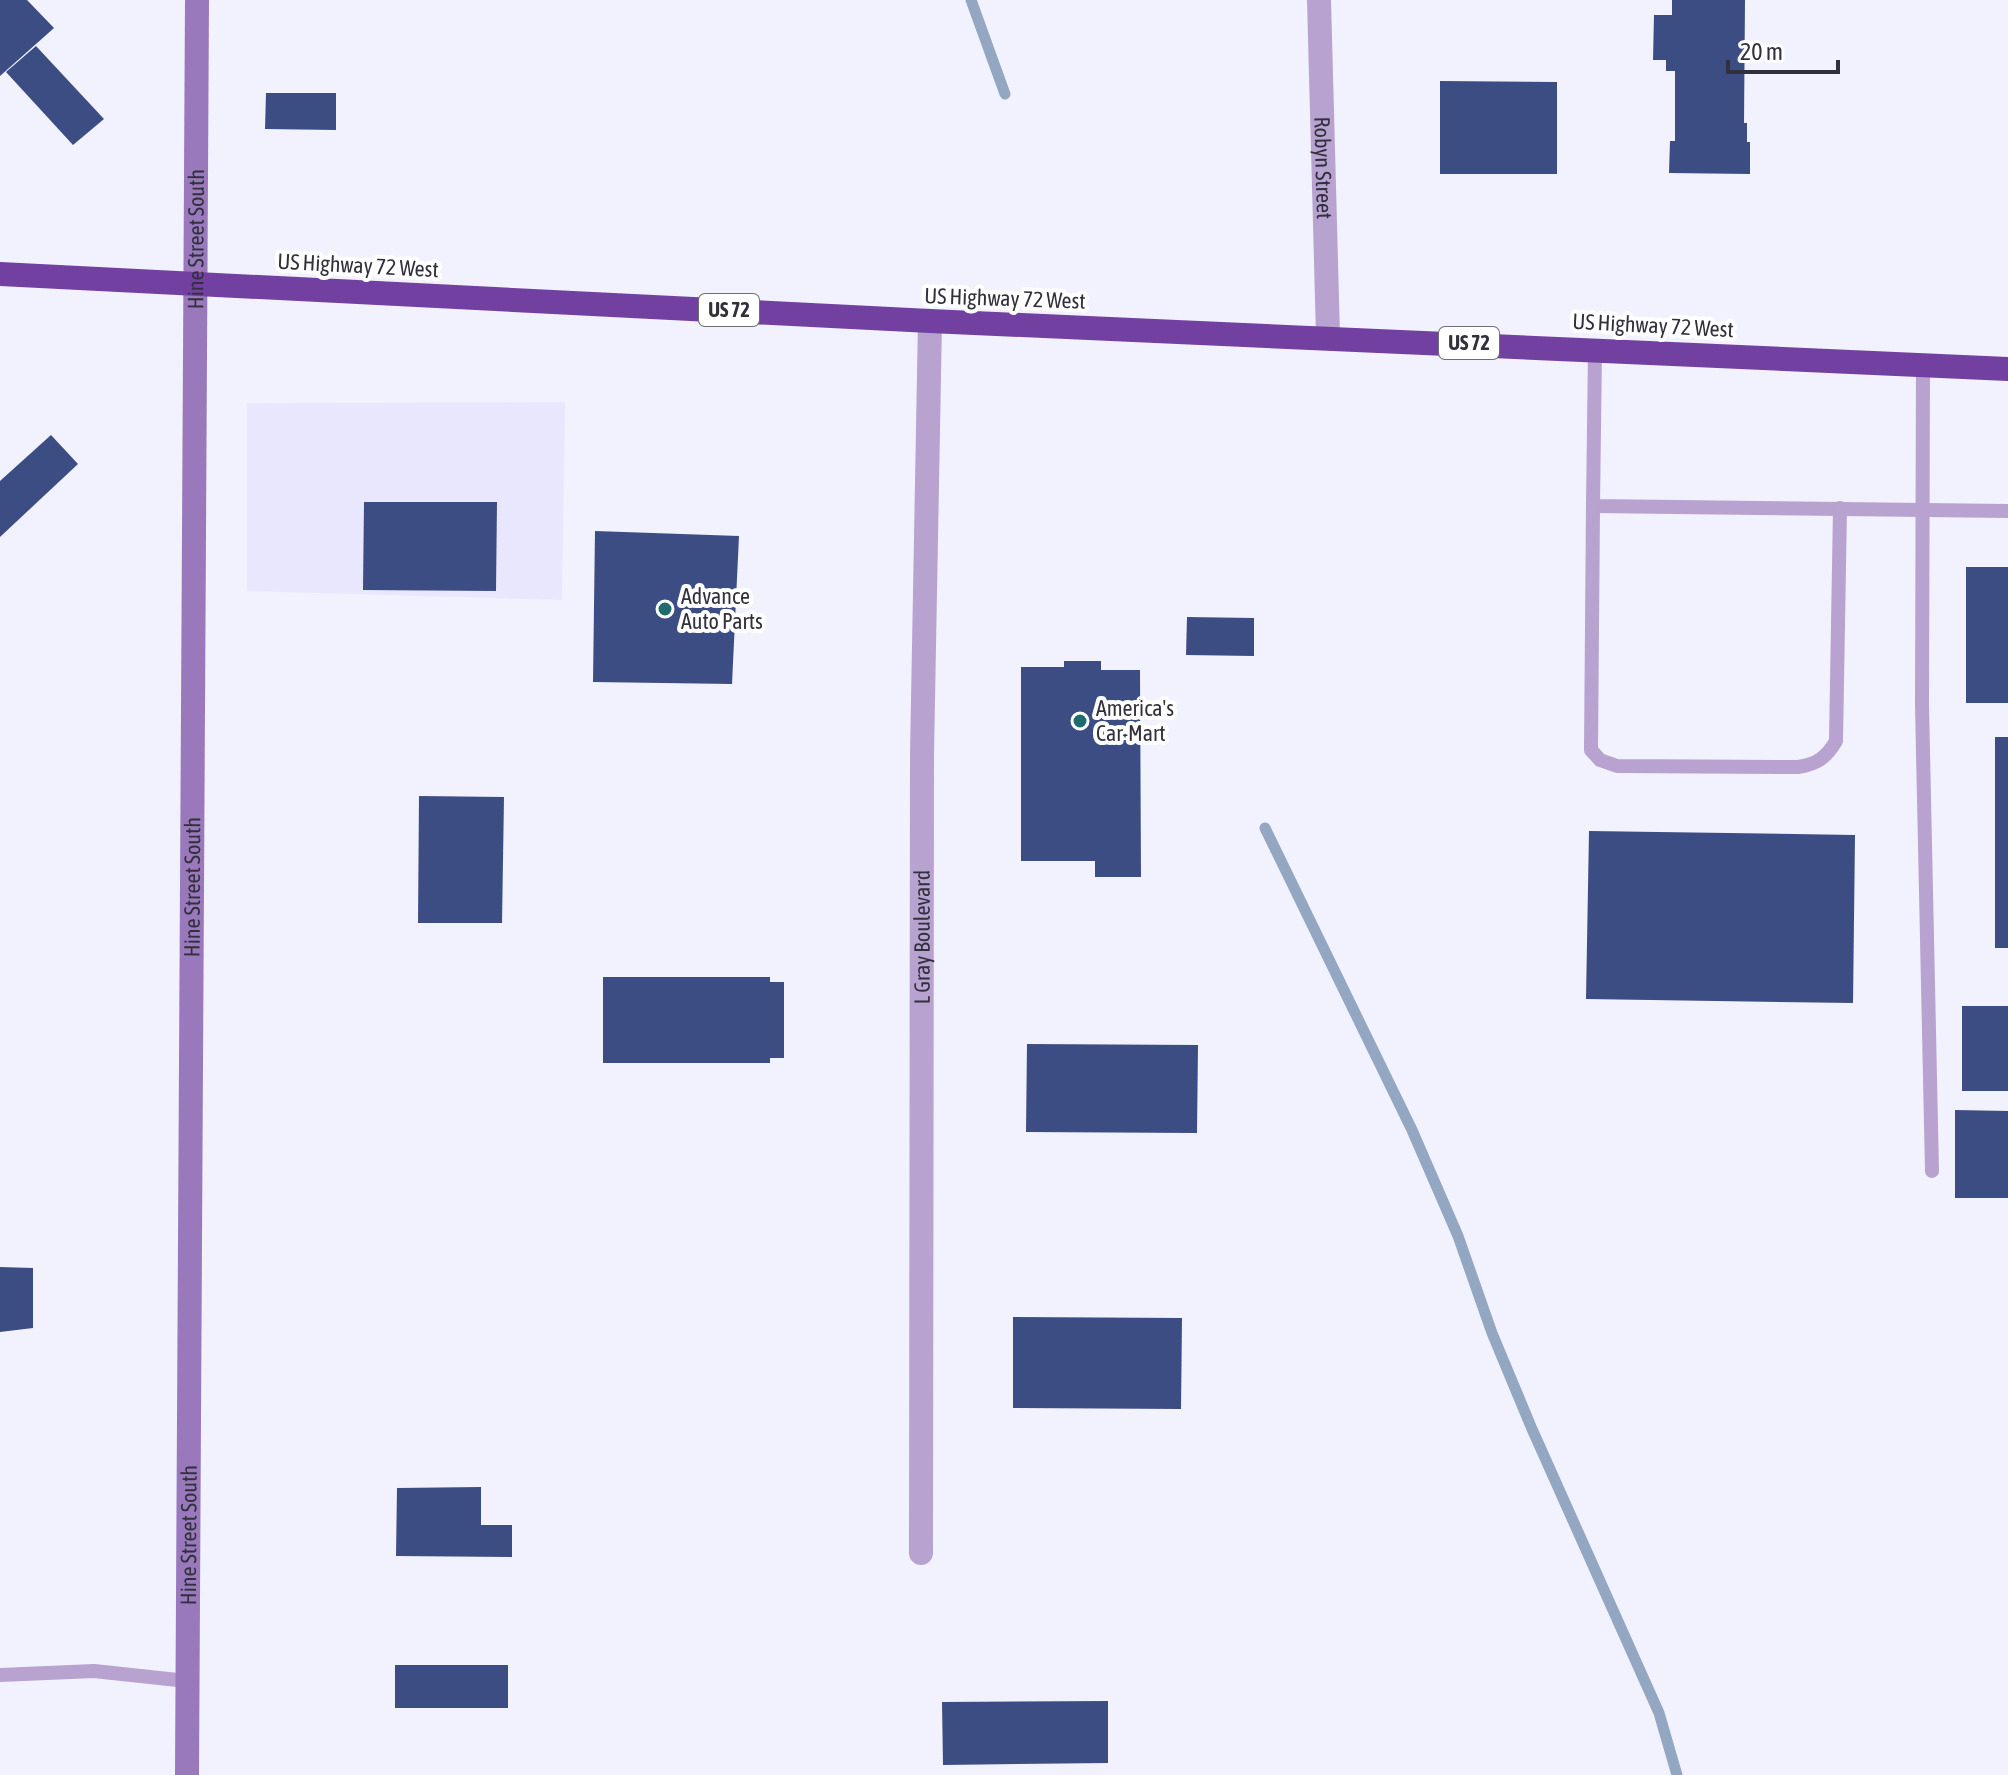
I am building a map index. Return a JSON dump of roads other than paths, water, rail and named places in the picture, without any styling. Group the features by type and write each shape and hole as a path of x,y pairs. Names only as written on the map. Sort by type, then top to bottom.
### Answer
{"highway":[{"name":"US Highway 72 West","path":"0,274 930,321 1328,336 2008,369"}],"street":[{"name":"Hine Street South","path":"187,1775 197,0"},
{"name":"Robyn Street","path":"1319,0 1328,336"},
{"name":"L Gray Boulevard","path":"921,1553 922,755 930,321"}],"lane":[{"path":"1595,349 1591,750 1600,760 1617,766 1798,767 1815,764 1828,754 1836,741 1840,508"},
{"path":"1923,364 1922,705 1932,1171"},
{"path":"1593,506 2008,511"},
{"path":"0,1675 94,1671 187,1681"}],"waterway":[{"path":"971,0 1005,94"},
{"path":"1265,828 1412,1130 1458,1236 1492,1333 1532,1429 1659,1713 1677,1775"}],"place":[{"name":"Advance Auto Parts","path":"665,609"},
{"name":"America's Car-Mart","path":"1080,721"}]}
